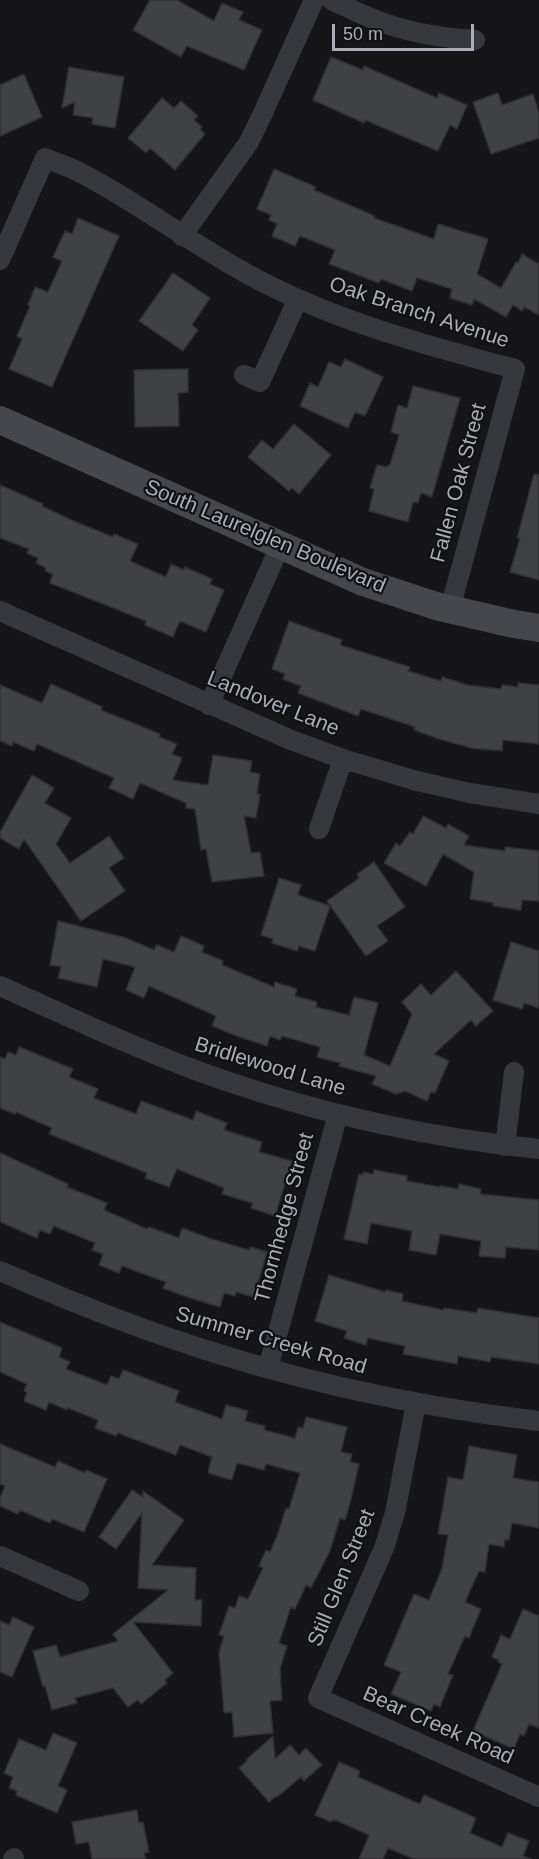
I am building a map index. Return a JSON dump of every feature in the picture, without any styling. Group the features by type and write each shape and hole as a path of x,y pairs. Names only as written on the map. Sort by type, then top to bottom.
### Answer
{"street":[{"path":"182,236 249,142 314,0"},
{"path":"330,0 385,24 420,34 474,40"},
{"name":"Oak Branch Avenue","path":"0,260 45,158 77,171 109,188 182,236 243,272 298,299 358,324 515,369"},
{"path":"244,375 260,382 298,299"},
{"name":"Fallen Oak Street","path":"450,609 515,369"},
{"name":"South Laurelglen Boulevard","path":"0,420 363,582 450,609 539,628"},
{"path":"209,705 280,546"},
{"name":"Landover Lane","path":"0,611 209,705 291,740 343,759 417,781 470,793 539,804"},
{"path":"319,830 343,759"},
{"name":"Bridlewood Lane","path":"0,986 154,1054 222,1080 291,1102 410,1130 505,1146 539,1149"},
{"path":"505,1146 514,1072"},
{"name":"Thornhedge Street","path":"268,1368 338,1114"},
{"name":"Summer Creek Road","path":"0,1271 71,1302 163,1336 268,1368 416,1403 539,1421"},
{"name":"Still Glen Street","path":"318,1698 384,1548 395,1513 416,1403"},
{"path":"0,1556 79,1591"},
{"name":"Bear Creek Road","path":"318,1698 539,1797"}],"building":[{"path":"150,0 177,0 214,21 222,3 243,12 239,20 262,30 244,70 187,46 181,57 133,30"},
{"path":"331,57 363,70 364,66 437,98 439,93 467,105 457,129 450,125 438,151 365,120 364,123 313,100"},
{"path":"69,67 124,77 115,128 92,124 93,118 73,115 75,102 62,108"},
{"path":"24,74 42,117 0,136 0,85"},
{"path":"498,93 502,105 533,94 539,113 539,138 491,154 473,102"},
{"path":"162,98 174,108 181,101 198,116 194,120 202,127 200,129 205,134 175,170 150,148 146,153 128,138"},
{"path":"274,169 316,187 314,190 375,216 374,218 434,239 438,224 488,239 477,274 501,288 522,254 539,264 539,315 524,307 522,311 513,305 506,317 474,299 472,305 450,298 452,289 417,278 412,291 381,279 379,283 329,264 335,250 300,236 295,246 272,236 277,224 269,220 271,215 257,209"},
{"path":"78,218 119,236 52,387 9,369 22,339 17,336 30,306 28,305 35,287 48,292 62,261 53,257 65,231 72,234"},
{"path":"173,273 210,298 192,325 198,330 183,351 139,321"},
{"path":"345,359 383,377 365,416 355,412 348,428 300,406 310,383 318,387 329,362 341,367"},
{"path":"188,369 188,392 178,393 179,426 135,427 134,370"},
{"path":"413,386 460,398 432,497 421,493 418,503 413,502 408,522 369,511 374,489 370,488 377,465 387,467 390,465 399,435 391,432 398,405 407,408"},
{"path":"294,424 331,455 299,494 292,488 289,491 248,457 262,440 273,449"},
{"path":"534,474 539,475 539,580 510,572"},
{"path":"0,485 43,504 42,506 69,519 113,537 114,534 138,544 130,561 166,577 171,564 184,570 185,567 212,579 210,584 224,590 206,632 180,621 173,637 145,625 146,621 50,583 53,574 45,571 46,568 36,563 38,558 27,553 29,549 0,538"},
{"path":"289,621 342,640 340,645 410,667 408,671 441,681 442,677 468,685 501,689 502,685 518,687 518,683 539,685 539,744 503,740 502,751 471,748 436,738 414,730 415,727 361,709 358,716 298,693 301,686 283,679 285,674 272,669"},
{"path":"51,684 102,707 101,710 160,734 159,737 177,744 172,754 182,758 173,780 208,785 213,755 252,761 250,772 260,774 257,794 260,794 256,818 244,816 251,853 260,852 264,876 212,882 206,849 201,850 195,809 186,808 186,803 140,783 133,799 109,788 114,778 37,744 34,751 13,742 12,746 0,741 0,685 42,703"},
{"path":"32,775 54,788 45,803 71,818 56,844 70,863 109,836 124,858 109,868 125,891 81,921 24,839 19,849 0,838 0,832"},
{"path":"423,816 446,828 448,824 469,836 464,845 505,851 505,847 539,851 539,901 522,900 521,910 493,906 494,903 470,899 474,872 443,854 426,886 384,863 396,843 400,846 410,832 413,834"},
{"path":"374,862 405,907 377,926 388,941 366,956 327,901 359,878 357,874"},
{"path":"279,878 301,885 298,895 330,906 315,951 299,946 297,951 272,943 273,939 261,935"},
{"path":"58,921 126,938 154,950 157,945 174,952 181,936 204,946 202,952 223,961 222,965 274,987 275,982 297,989 295,996 317,1002 316,1007 349,1015 354,997 378,1003 364,1055 390,1066 412,1014 402,1002 421,984 431,995 456,971 493,1011 476,1026 471,1020 434,1054 449,1061 435,1093 431,1092 427,1101 405,1091 396,1094 372,1084 376,1076 339,1066 340,1063 317,1057 320,1047 282,1036 280,1040 270,1036 267,1046 212,1026 216,1016 149,986 144,998 126,990 135,967 103,959 97,987 58,978 61,967 50,965"},
{"path":"511,942 539,951 539,1008 524,1003 522,1009 493,1000"},
{"path":"19,1047 73,1069 69,1077 98,1089 94,1098 136,1114 141,1101 193,1120 196,1111 227,1123 224,1130 262,1142 259,1152 292,1161 275,1216 251,1208 253,1203 222,1194 224,1188 177,1169 169,1187 145,1178 147,1173 49,1134 52,1128 16,1112 15,1114 0,1108 0,1057 5,1059 8,1052 16,1055"},
{"path":"0,1153 68,1184 67,1187 107,1203 104,1210 147,1229 149,1227 179,1238 182,1228 249,1250 250,1247 267,1252 254,1297 236,1292 235,1296 224,1293 220,1307 163,1288 166,1282 122,1266 119,1273 99,1265 103,1254 92,1250 95,1243 54,1226 50,1234 40,1230 37,1238 0,1222"},
{"path":"374,1170 407,1176 407,1181 440,1187 458,1189 459,1184 481,1189 480,1194 539,1200 539,1250 506,1247 505,1258 479,1256 481,1241 440,1234 436,1255 409,1250 412,1231 371,1223 367,1244 344,1239 359,1174 363,1175 363,1172 373,1174"},
{"path":"329,1275 385,1292 386,1290 403,1294 402,1301 443,1310 444,1308 477,1313 478,1308 539,1318 539,1364 491,1357 490,1362 458,1356 457,1364 403,1354 405,1346 368,1338 366,1345 344,1338 347,1331 315,1321"},
{"path":"0,1322 62,1348 59,1357 70,1362 66,1369 107,1385 111,1376 119,1379 123,1370 179,1391 175,1402 222,1419 226,1405 248,1411 245,1421 265,1426 264,1430 295,1438 298,1427 303,1428 306,1417 347,1427 341,1452 352,1454 350,1462 359,1464 351,1499 345,1520 340,1518 330,1551 311,1588 306,1585 295,1609 291,1607 279,1643 287,1646 280,1669 282,1700 270,1701 273,1733 234,1737 232,1712 224,1713 219,1653 224,1636 219,1635 229,1606 235,1608 239,1596 248,1599 263,1568 259,1566 266,1550 270,1552 286,1508 289,1509 300,1473 266,1464 264,1470 237,1463 232,1480 208,1473 212,1457 180,1445 176,1455 118,1433 116,1436 95,1428 98,1420 68,1408 67,1410 49,1402 46,1410 24,1401 27,1384 0,1372"},
{"path":"0,1444 55,1467 58,1461 85,1473 86,1470 107,1479 84,1532 52,1519 50,1523 20,1510 18,1514 0,1506 0,1498 5,1486 0,1484"},
{"path":"469,1446 517,1455 513,1478 539,1482 539,1528 512,1523 509,1540 505,1540 504,1547 489,1544 485,1572 479,1571 465,1602 481,1609 469,1638 465,1636 448,1674 453,1675 440,1707 434,1704 431,1711 391,1694 401,1672 384,1665 414,1594 429,1600 442,1568 448,1535 438,1534 448,1477 463,1480"},
{"path":"132,1490 143,1497 143,1491 184,1520 152,1565 196,1568 195,1600 202,1600 201,1626 133,1622 173,1673 165,1680 167,1683 141,1704 138,1700 128,1707 113,1688 75,1698 77,1703 52,1710 33,1651 56,1645 60,1657 118,1641 113,1634 168,1590 138,1588 142,1513 116,1549 99,1537"},
{"path":"523,1609 539,1616 539,1728 529,1724 524,1736 520,1734 514,1749 473,1731 502,1664 492,1657 501,1635 510,1639"},
{"path":"13,1617 34,1627 12,1677 0,1672 0,1621 9,1625"},
{"path":"53,1733 77,1743 58,1786 67,1790 57,1813 16,1795 17,1791 9,1788 13,1777 4,1773 19,1739 46,1750"},
{"path":"273,1736 275,1759 290,1745 299,1755 306,1748 322,1765 304,1781 301,1777 269,1802 239,1768"},
{"path":"339,1762 360,1771 358,1777 420,1804 424,1795 476,1818 470,1833 502,1847 508,1833 529,1841 523,1856 531,1859 414,1859 388,1848 383,1859 359,1859 369,1835 333,1819 331,1822 315,1815"},
{"path":"137,1810 139,1823 143,1822 149,1852 144,1853 146,1859 92,1859 89,1842 76,1844 72,1822"}]}
